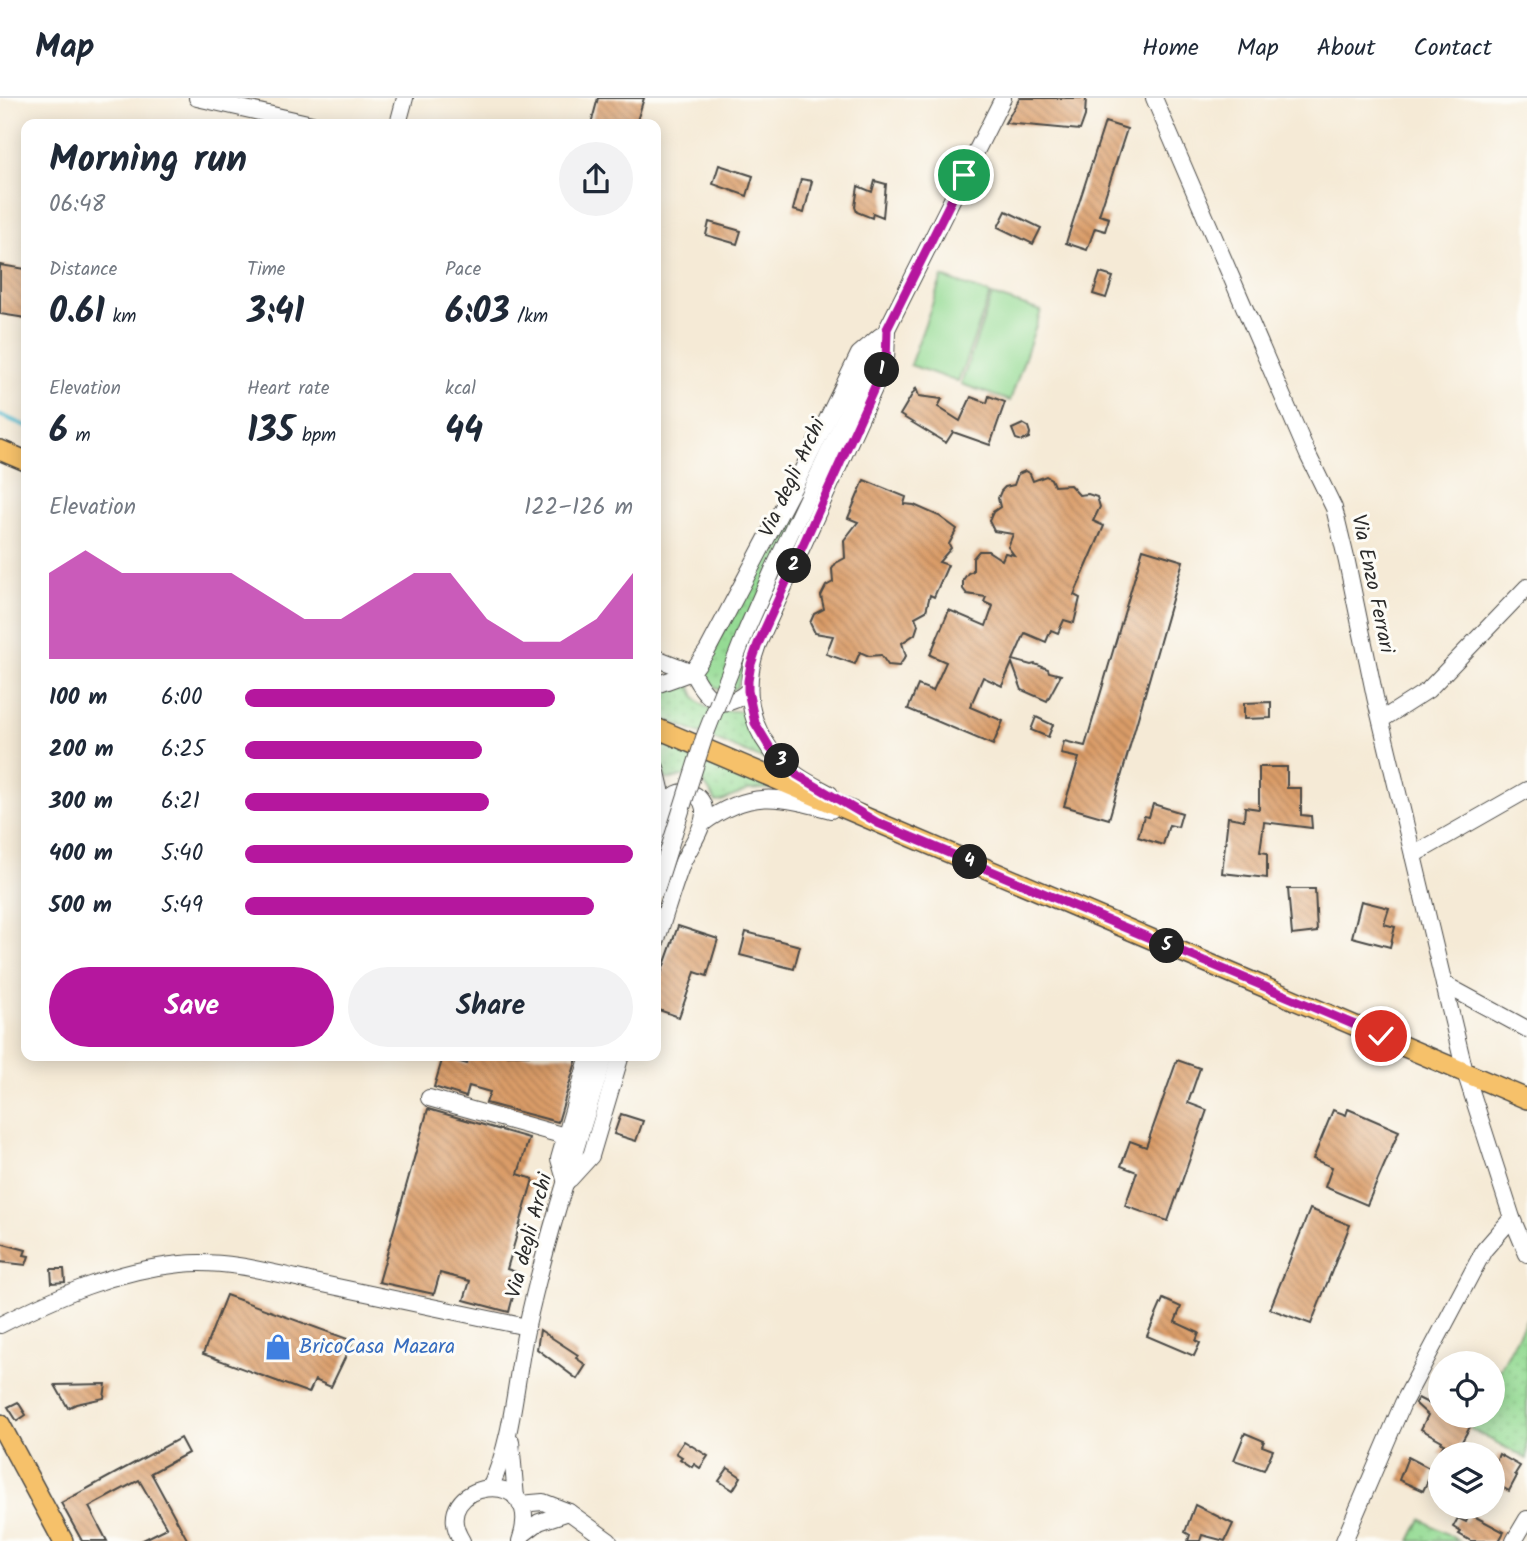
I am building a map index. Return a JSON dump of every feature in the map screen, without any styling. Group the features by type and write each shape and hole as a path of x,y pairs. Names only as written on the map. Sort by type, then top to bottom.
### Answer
{"main road":[{"path":"0,450 21,459"},
{"path":"661,731 1527,1099"},
{"path":"3,1439 63,1541"}],"street":[{"path":"197,98 290,119"},
{"path":"399,119 405,98"},
{"name":"Via degli Archi","path":"661,874 704,738 747,629 887,329 1003,98"},
{"name":"Via Enzo Ferrari","path":"1154,98 1308,455 1334,508 1381,720 1465,1072 1512,1218 1527,1254"},
{"path":"661,683 692,672 707,651 859,354 887,329"},
{"path":"878,823 797,775 784,763 770,748 755,723 748,691 751,664 758,644 886,362 887,329"},
{"path":"1381,720 1428,690 1527,587"},
{"path":"661,660 692,672 701,689 715,701 737,701 748,691"},
{"path":"661,789 665,806 661,826"},
{"path":"1413,855 1527,790"},
{"path":"661,927 682,864 702,824 704,809 701,800 693,793 682,792 674,795 665,806"},
{"path":"702,824 737,803 765,797 792,800 878,823"},
{"path":"1444,984 1527,1029"},
{"path":"566,1183 559,1159 587,1061"},
{"name":"Via degli Archi","path":"491,1486 510,1432 527,1327 566,1183 603,1061"},
{"path":"566,1183 591,1156 619,1061"},
{"path":"429,1098 565,1136"},
{"path":"1344,1541 1403,1403 1484,1250 1512,1218"},
{"path":"0,1325 41,1303 91,1284 126,1274 182,1264 236,1266 527,1327"},
{"name":"Via degli Archi","path":"510,1432 518,1501 524,1517 520,1539"},
{"path":"462,1541 456,1522 459,1506 475,1490 491,1486 505,1490 518,1501 543,1502 569,1512 609,1541"},
{"path":"520,1539 539,1522 569,1512"},
{"path":"1514,1541 1527,1519"}],"green space":[{"path":"942,277 990,294 958,382 910,365"},
{"path":"992,295 1041,311 1010,401 961,384"},
{"path":"803,477 826,486 761,627 737,687 729,692 719,689 707,676 715,647"},
{"path":"688,680 696,699 705,706 718,711 746,714 775,764 661,718 661,688"},
{"path":"661,738 776,788 748,790 716,802 699,779 689,775 666,779 661,766"},
{"path":"1527,1318 1527,1459 1505,1447 1505,1442 1495,1442 1469,1428 1505,1428 1505,1360"},
{"path":"1421,1519 1459,1541 1410,1541"}],"building":[{"path":"598,98 644,98 638,119 592,119"},
{"path":"1020,98 1086,98 1085,116 1080,130 1005,123"},
{"path":"1105,122 1127,129 1099,215 1109,218 1105,231 1095,228 1087,250 1066,243"},
{"path":"719,165 753,176 747,196 713,184"},
{"path":"801,179 812,181 804,213 793,210"},
{"path":"875,181 886,184 883,217 873,213 872,218 857,212 855,207 858,186 872,192"},
{"path":"1006,211 1041,228 1033,244 998,227"},
{"path":"709,222 741,231 737,244 706,235"},
{"path":"0,265 21,268 21,317 0,314"},
{"path":"1100,273 1113,277 1106,298 1093,294"},
{"path":"916,388 919,396 942,399 938,407 960,421 971,397 987,403 989,396 1005,402 990,445 953,432 946,443 900,415"},
{"path":"1023,424 1028,427 1030,433 1029,438 1022,441 1016,439 1012,429"},
{"path":"1025,471 1033,481 1046,476 1054,486 1070,485 1079,495 1097,497 1100,507 1093,521 1104,526 1074,595 1080,598 1074,623 1064,620 1058,633 1051,630 1046,642 1025,633 1013,660 1035,664 1061,675 1047,701 1022,690 1012,663 1002,686 983,677 970,707 1003,721 993,745 908,709 918,685 933,691 946,662 930,655 949,610 986,626 993,606 984,602 986,597 967,594 963,589 963,580 973,571 973,558 979,551 988,551 1002,560 1005,553 1014,555 1008,547 1013,534 994,531 989,521 993,512 1000,507 998,498 1001,491 1014,485 1018,474"},
{"path":"864,480 906,497 904,504 914,505 939,516 957,529 949,544 951,548 939,562 948,565 934,597 930,595 926,611 915,617 918,625 915,634 902,643 906,656 899,666 888,665 881,655 869,656 860,652 855,664 826,654 833,636 815,633 810,623 814,614 824,609 821,596 826,586 833,582 832,569 845,558 844,540 858,522 848,518"},
{"path":"1143,549 1183,561 1109,819 1064,806 1079,758 1061,754 1064,741 1085,746"},
{"path":"1271,702 1271,718 1244,719 1244,703"},
{"path":"1036,717 1053,725 1048,737 1031,730"},
{"path":"1259,767 1287,767 1287,788 1301,788 1301,815 1311,816 1312,828 1264,822 1260,852 1267,853 1267,878 1222,873 1228,817 1244,820 1245,807 1259,809"},
{"path":"1153,804 1182,813 1178,827 1169,825 1163,845 1138,837 1144,816 1149,817"},
{"path":"1288,889 1315,889 1317,932 1292,935"},
{"path":"1361,901 1389,908 1384,924 1395,927 1390,947 1352,937"},
{"path":"678,926 718,939 707,976 695,972 679,1017 661,1011 661,974"},
{"path":"746,932 800,946 794,969 740,955"},
{"path":"1177,1060 1200,1068 1188,1103 1207,1110 1168,1221 1125,1206 1137,1172 1121,1166 1130,1141 1146,1147"},
{"path":"442,1061 467,1064 468,1061 576,1061 558,1122 486,1103 490,1092 469,1086 466,1097 434,1087"},
{"path":"428,1109 529,1138 518,1174 533,1179 507,1269 519,1273 509,1312 464,1300 470,1281 440,1273 434,1294 379,1282"},
{"path":"1348,1109 1399,1131 1367,1205 1325,1187 1332,1167 1313,1159 1333,1110 1346,1115"},
{"path":"621,1114 643,1121 636,1141 614,1134"},
{"path":"1310,1209 1350,1225 1311,1324 1270,1309"},
{"path":"0,1243 26,1250 24,1255 29,1256 26,1265 0,1262"},
{"path":"51,1269 64,1269 65,1282 52,1283"},
{"name":"BricoCasa Mazara","path":"226,1295 353,1341 331,1387 315,1380 309,1393 203,1354"},
{"path":"1163,1299 1181,1307 1175,1322 1199,1333 1196,1341 1200,1343 1194,1356 1147,1336"},
{"path":"540,1330 578,1355 576,1358 586,1365 577,1379 537,1349"},
{"path":"106,1384 104,1398 68,1408 55,1385"},
{"path":"1418,1398 1428,1403 1428,1415 1415,1403"},
{"path":"18,1402 26,1415 17,1421 8,1407"},
{"path":"1428,1415 1428,1428 1469,1428 1462,1442 1442,1442 1421,1429"},
{"path":"1245,1433 1264,1441 1262,1446 1273,1450 1264,1470 1234,1460"},
{"path":"180,1438 188,1453 151,1473 188,1541 141,1541 167,1528 139,1480 89,1507 107,1541 82,1541 61,1503"},
{"path":"684,1441 708,1456 700,1468 694,1464 692,1467 676,1453"},
{"path":"1408,1457 1428,1467 1428,1480 1423,1491 1399,1480"},
{"path":"1505,1457 1520,1466 1509,1491 1505,1489"},
{"path":"728,1468 741,1477 733,1490 719,1481"},
{"path":"1195,1505 1233,1524 1225,1541 1202,1535 1200,1541 1188,1541 1190,1535 1185,1532"},
{"path":"1457,1519 1466,1522 1468,1519 1479,1519 1504,1532 1499,1541 1471,1541 1453,1527"}],"waterway":[{"path":"0,415 21,424"}],"place":[{"name":"BricoCasa Mazara","path":"278,1347"}],"route":[{"path":"964,175 887,329 886,362 758,644 748,681 755,723 770,748 797,775 878,823 1381,1036"}]}
